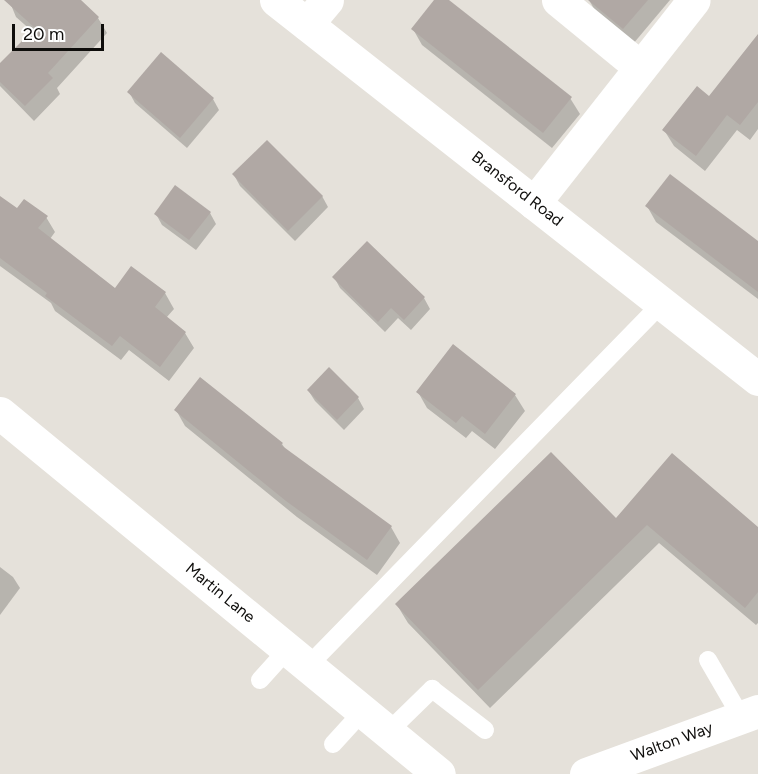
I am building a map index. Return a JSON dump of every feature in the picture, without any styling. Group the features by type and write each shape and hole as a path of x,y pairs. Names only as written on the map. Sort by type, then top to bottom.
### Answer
{"street":[{"name":"Bransford Road","path":"276,0 317,12 534,203 758,379"},
{"path":"558,0 640,67"},
{"path":"534,203 694,0"},
{"name":"Martin Lane","path":"0,413 439,774"},
{"name":"Walton Way","path":"586,774 749,714"}],"lane":[{"path":"260,680 298,658 662,303"},
{"path":"708,660 749,714"},
{"path":"388,732 432,688 485,730"},
{"path":"333,744 363,711"}],"building":[{"path":"4,0 81,0 99,17 48,73 53,78 25,106 0,82 0,63 35,28"},
{"path":"434,0 449,0 572,97 543,133 411,29"},
{"path":"588,0 648,0 623,29"},
{"path":"758,34 758,102 740,125 727,115 696,156 662,130 697,86 709,96"},
{"path":"161,52 214,98 180,138 127,92"},
{"path":"267,140 323,196 288,231 232,174"},
{"path":"670,174 758,241 758,292 645,206"},
{"path":"175,185 211,212 189,240 154,214"},
{"path":"0,196 17,208 24,199 48,216 38,228 115,288 131,266 166,292 155,307 186,332 160,367 120,336 112,346 45,296 47,293 0,258"},
{"path":"367,241 425,297 404,320 391,308 378,322 332,277"},
{"path":"453,344 516,394 485,434 462,416 456,423 416,392"},
{"path":"329,367 359,397 337,420 307,390"},
{"path":"200,377 283,443 281,445 392,526 367,560 286,501 174,410"},
{"path":"551,452 616,518 672,453 758,527 758,592 745,608 647,525 478,690 395,604"}]}
